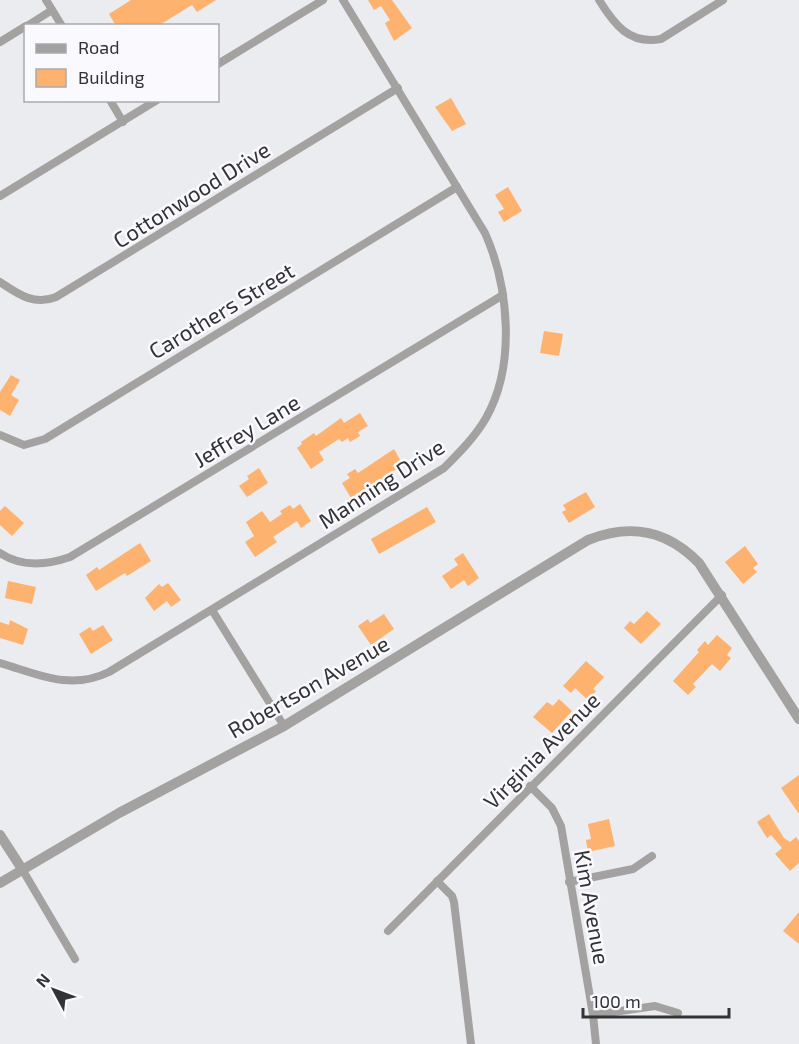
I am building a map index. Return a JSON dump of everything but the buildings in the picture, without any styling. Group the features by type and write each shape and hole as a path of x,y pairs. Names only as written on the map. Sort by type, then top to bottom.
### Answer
{"street":[{"path":"46,0 61,24"},
{"path":"219,63 323,0"},
{"name":"Manning Drive","path":"0,663 58,680 88,681 109,672 444,468 458,455 486,417 498,387 504,352 503,295 495,255 398,88 343,0"},
{"path":"599,0 613,24 625,33 650,41 661,39 723,0"},
{"path":"29,24 52,10"},
{"path":"0,42 24,27"},
{"name":"Cottonwood Drive","path":"0,282 32,300 48,301 398,88"},
{"path":"111,102 123,122"},
{"path":"0,196 155,102"},
{"name":"Carothers Street","path":"0,435 24,445 45,439 457,187"},
{"name":"Jeffrey Lane","path":"0,553 18,561 34,563 54,562 70,557 503,295"},
{"name":"Robertson Avenue","path":"0,883 119,813 284,726 588,540 619,530 636,530 661,535 686,549 722,595"},
{"path":"722,595 799,719"},
{"name":"Virginia Avenue","path":"388,931 722,595"},
{"path":"212,610 284,726"},
{"name":"Kim Avenue","path":"530,786 558,818 593,1015 596,1044"},
{"path":"0,835 75,959"},
{"path":"569,882 633,869 652,856"},
{"path":"437,881 452,896 454,902 471,1044"},
{"path":"593,1015 655,1006 678,1013"}]}
